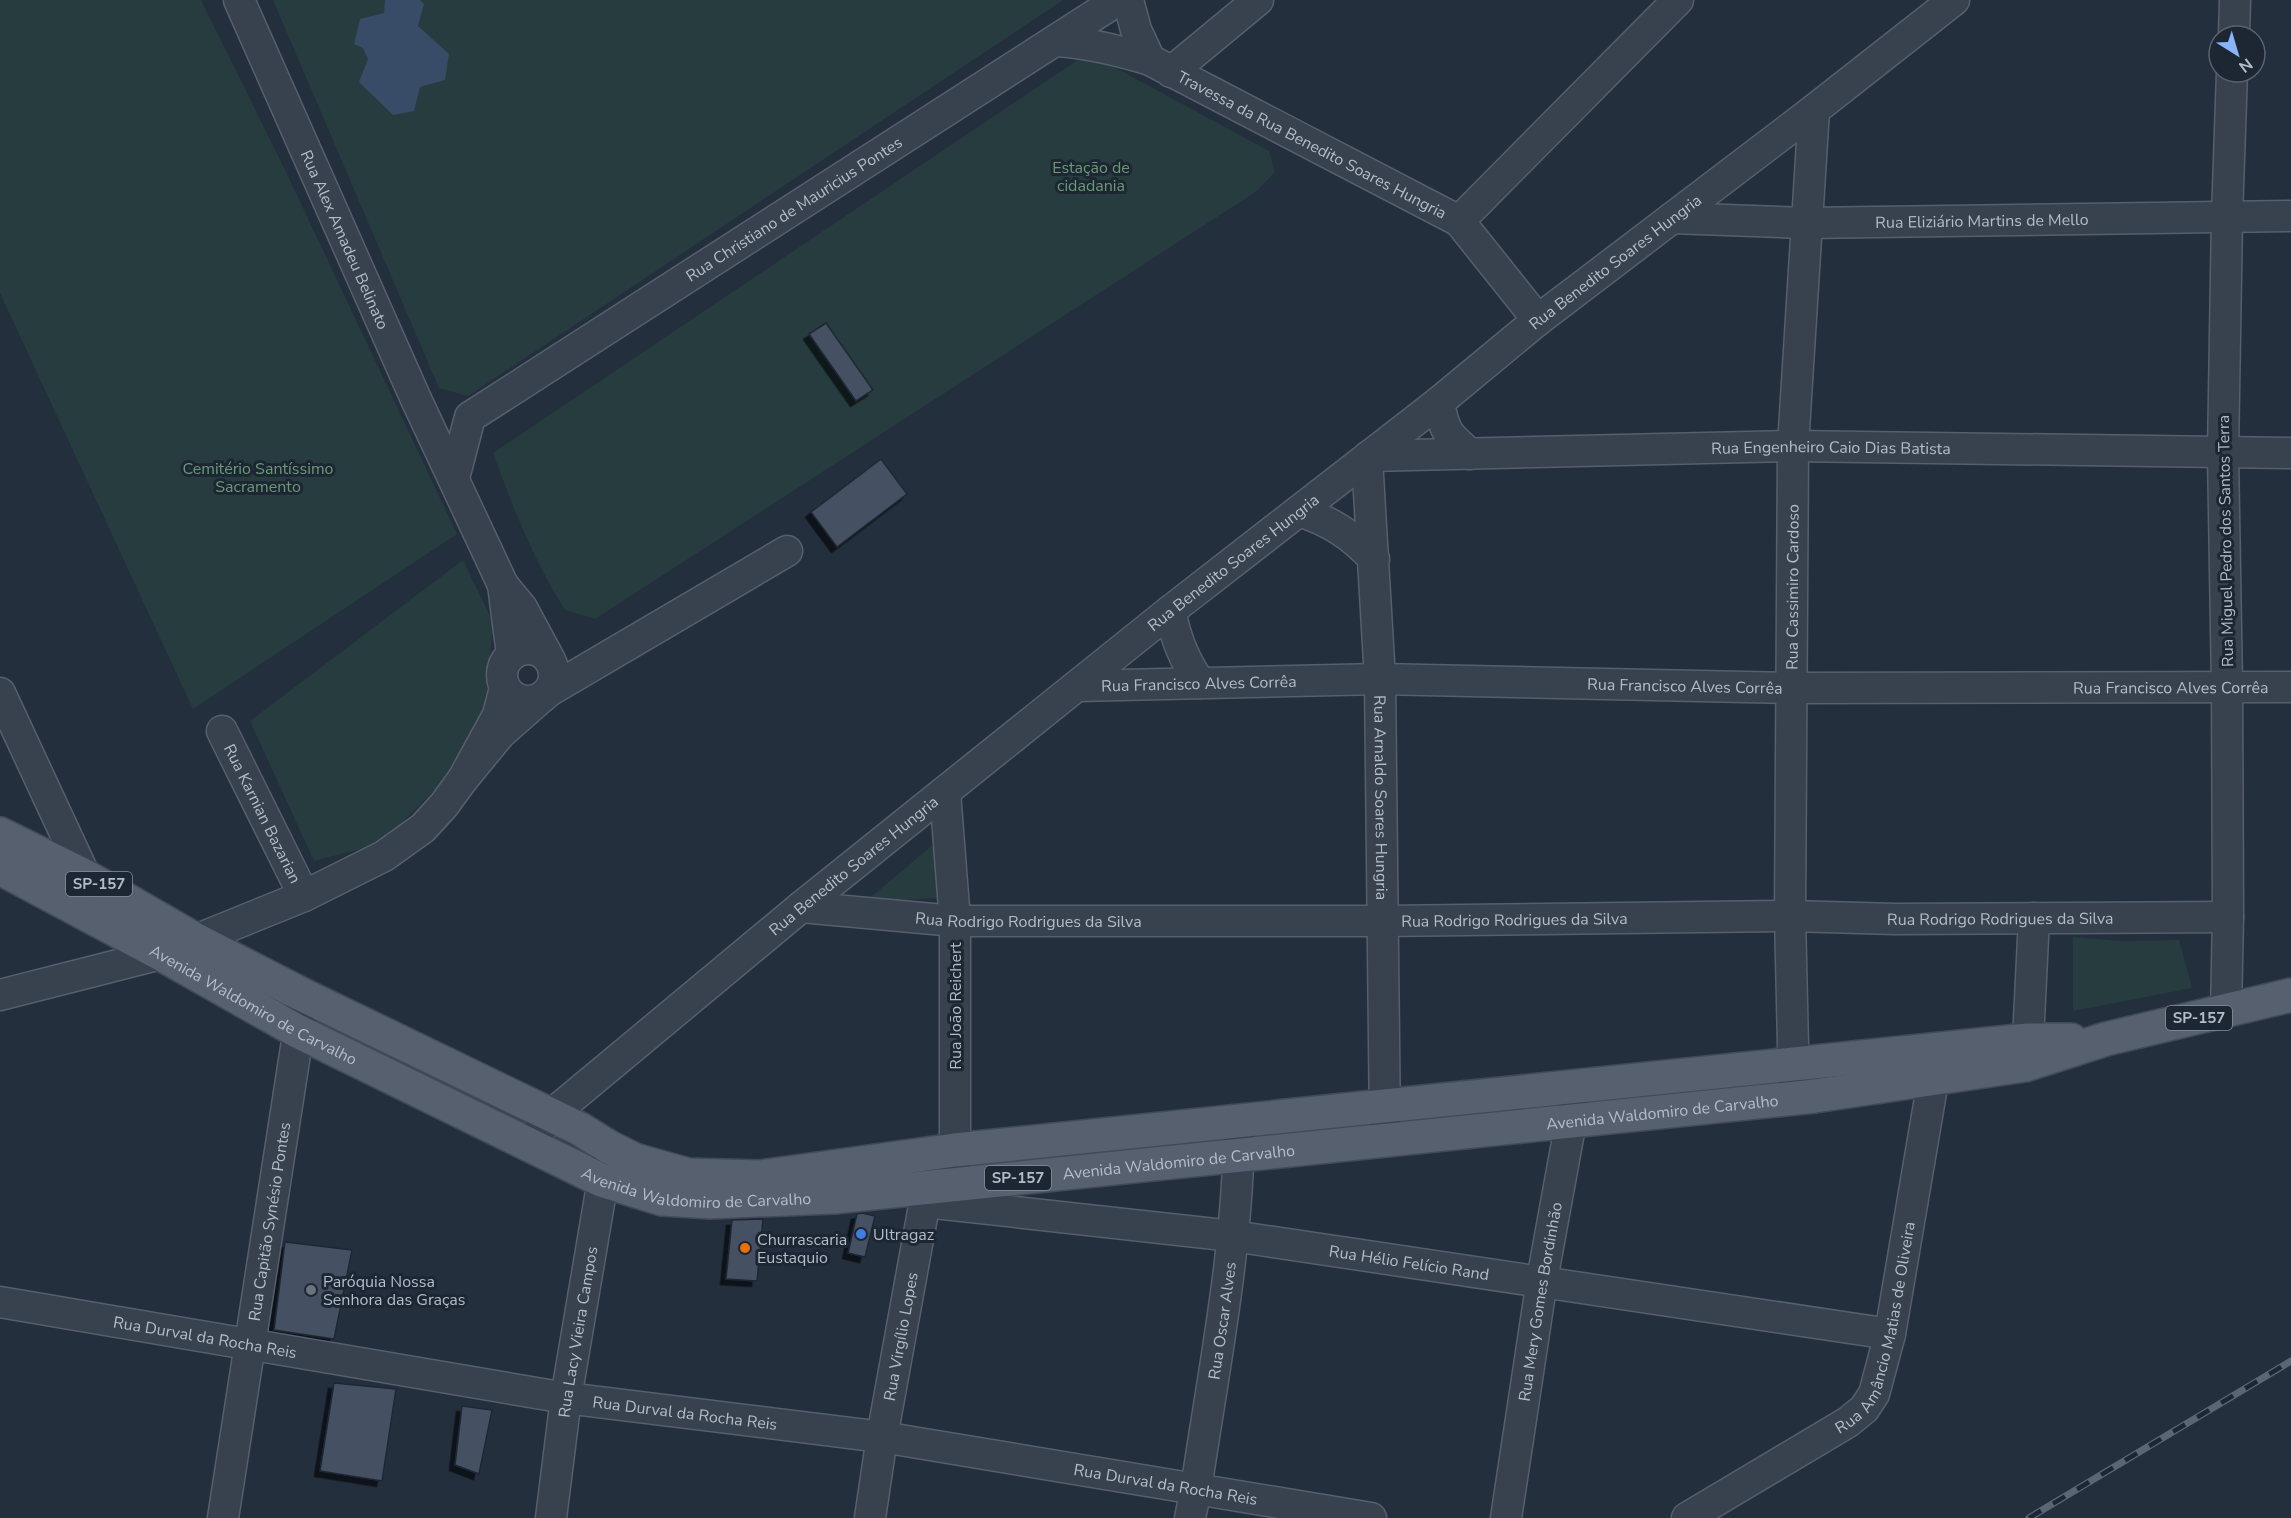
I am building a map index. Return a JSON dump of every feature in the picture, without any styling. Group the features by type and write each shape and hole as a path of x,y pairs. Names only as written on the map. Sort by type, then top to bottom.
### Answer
{"main road":[{"name":"Avenida Waldomiro de Carvalho","path":"0,834 85,876 196,940 304,996 580,1129 609,1148 635,1160 688,1175 749,1176 943,1152 1792,1064 2025,1065 2106,1040 2291,995"},
{"name":"Avenida Waldomiro de Carvalho","path":"0,868 161,954 297,1031 601,1180 662,1199 710,1203 936,1192 1385,1139 1794,1098 2028,1040 2106,1040"}],"street":[{"name":"Rua Alex Amadeu Belinato","path":"239,0 415,397 503,585"},
{"name":"Rua Christiano de Mauricius Pontes","path":"470,417 1118,0"},
{"path":"1128,0 1136,30 1160,66 1258,0"},
{"path":"1460,221 1678,0"},
{"name":"Rua Benedito Soares Hungria","path":"528,1144 550,1115 801,907 1170,611 1439,402 1538,320 1814,110 1954,0"},
{"path":"2234,24 2235,0"},
{"name":"Travessa da Rua Benedito Soares Hungria","path":"1056,41 1085,43 1118,50 1160,66 1460,221 1538,320"},
{"name":"Rua Miguel Pedro dos Santos Terra","path":"2226,1011 2227,687 2223,453 2232,84"},
{"name":"Rua Cassimiro Cardoso","path":"1794,1098 1790,916 1793,446 1814,110"},
{"name":"Rua Eliziário Martins de Mello","path":"1672,218 1806,223 2291,216"},
{"path":"415,397 447,411 470,417 454,478"},
{"path":"1439,402 1443,425 1470,454"},
{"name":"Rua Engenheiro Caio Dias Batista","path":"1368,457 1793,446 2291,453"},
{"name":"Rua Arnaldo Soares Hungria","path":"1368,457 1380,679 1385,1139"},
{"path":"1299,510 1341,528 1359,542 1374,560"},
{"path":"505,688 519,700 528,701 546,694 787,551"},
{"path":"503,585 512,655"},
{"path":"0,995 161,954 304,896 384,856 423,828 500,734 546,694 554,675 550,660 522,608 503,585"},
{"path":"1170,611 1178,645 1185,661 1200,683"},
{"path":"463,779 498,715 505,688 502,670 505,662 519,650 528,649 537,650 550,660"},
{"name":"Rua Francisco Alves Corrêa","path":"1077,686 1380,679 1793,688 2291,687"},
{"path":"0,693 85,876 87,883 84,913"},
{"name":"Rua Karnian Bazarian","path":"222,731 304,896"},
{"name":"Rua João Reichert","path":"943,1152 955,921 945,792"},
{"name":"Rua Rodrigo Rodrigues da Silva","path":"801,907 955,921 2228,916"},
{"path":"2028,1040 2034,918"},
{"name":"Rua Capitão Synésio Pontes","path":"223,1518 304,996"},
{"name":"Rua Amâncio Matias de Oliveira","path":"1687,1518 1848,1422 1864,1409 1874,1394 1890,1334 1936,1064"},
{"name":"Rua Mery Gomes Bordinhão","path":"1506,1518 1542,1280 1571,1122 1575,1087"},
{"name":"Rua Oscar Alves","path":"1190,1518 1233,1236 1239,1122"},
{"name":"Rua Lacy Vieira Campos","path":"551,1518 566,1398 601,1180 609,1148"},
{"name":"Rua Virgílio Lopes","path":"870,1518 882,1437 943,1152"},
{"name":"Rua Hélio Felício Rand","path":"936,1192 1542,1280 1890,1334"},
{"name":"Rua Durval da Rocha Reis","path":"0,1302 566,1398 882,1437 1371,1518"}],"green space":[{"name":"Cemitério Santíssimo Sacramento","path":"0,0 201,0 286,172 457,534 193,709 0,293"},
{"path":"273,0 1063,0 468,396 439,388"},
{"name":"Estação de cidadania","path":"1088,53 1269,151 1275,172 1257,191 595,619 565,610 543,573 525,534 493,453"},
{"path":"463,560 493,622 486,706 445,780 380,844 314,861 250,721"},
{"path":"940,839 939,898 865,902"},
{"path":"2073,937 2123,941 2179,940 2192,988 2073,1011"}],"water":[{"path":"385,0 420,0 424,4 418,26 449,54 445,80 420,87 414,111 393,115 359,82 368,59 363,48 354,44 360,19 384,13"}],"building":[{"path":"826,323 873,390 856,401 809,334"},
{"path":"881,459 907,494 837,547 811,512"},
{"name":"Ultragaz","path":"857,1214 875,1216 865,1257 848,1253"},
{"name":"Churrascaria Eustaquio","path":"763,1219 757,1281 726,1279 732,1220"},
{"name":"Paróquia Nossa Senhora das Graças","path":"285,1242 352,1250 334,1339 274,1330"},
{"path":"334,1383 396,1389 382,1481 320,1471"},
{"path":"462,1406 492,1410 479,1474 455,1465"}],"railway":[{"path":"2029,1518 2291,1361"}],"place":[{"name":"Ultragaz","path":"861,1234"},
{"name":"Churrascaria Eustaquio","path":"745,1248"},
{"name":"Paróquia Nossa Senhora das Graças","path":"311,1290"}]}
